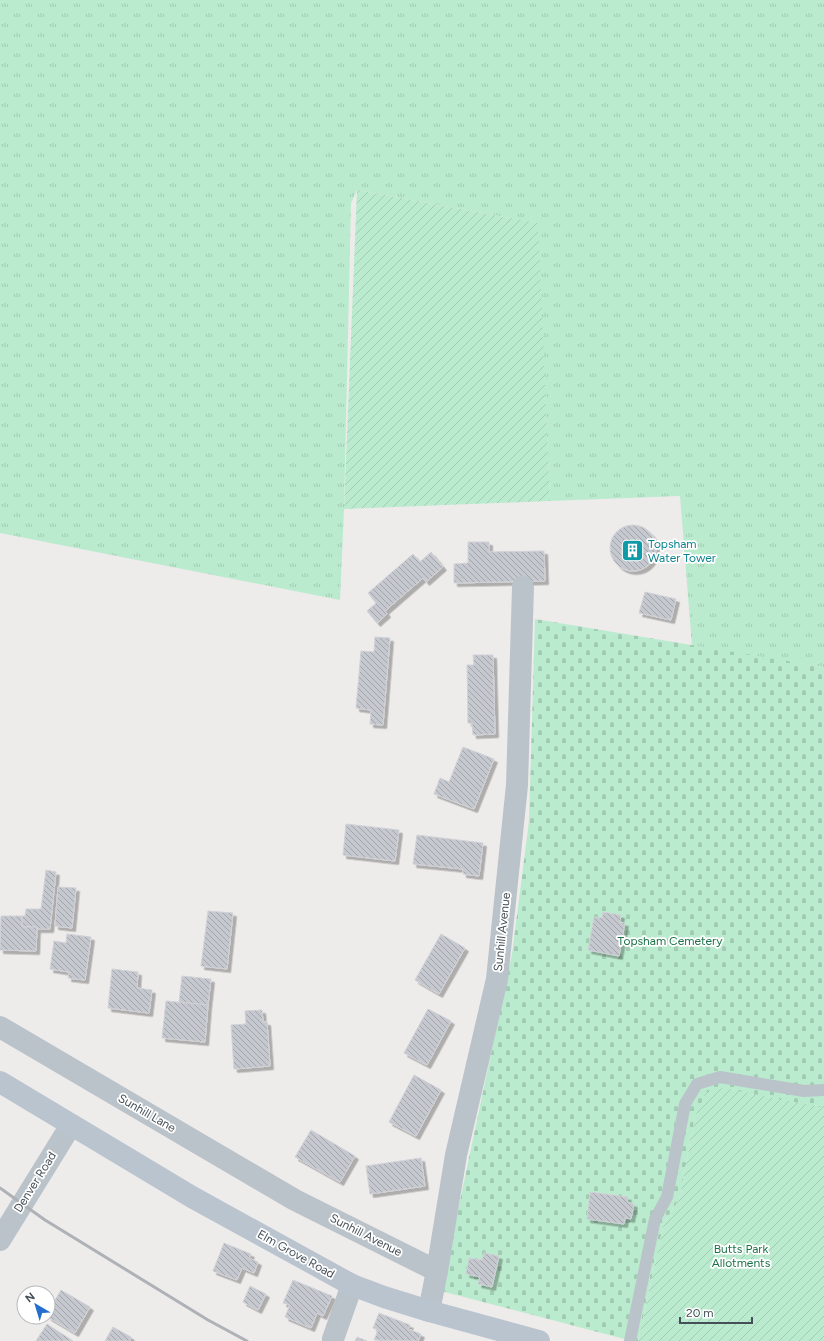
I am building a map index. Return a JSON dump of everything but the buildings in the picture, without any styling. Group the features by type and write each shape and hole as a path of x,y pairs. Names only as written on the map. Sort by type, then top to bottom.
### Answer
{"street":[{"name":"Sunhill Avenue","path":"429,1311 456,1155 497,979 517,785 523,587"},
{"name":"Sunhill Lane","path":"0,1027 295,1200"},
{"name":"Elm Grove Road","path":"0,1082 192,1197 352,1285 384,1297 512,1337 539,1341"},
{"name":"Denver Road","path":"0,1240 71,1124"},
{"name":"Sunhill Avenue","path":"295,1200 437,1271"},
{"path":"333,1339 352,1285"}],"lane":[{"path":"630,1341 655,1219 668,1197 686,1104 697,1084 720,1077 804,1091 824,1090"}],"green space":[{"path":"0,0 824,0 824,667 692,646 680,496 550,501 537,223 357,190 351,203 344,509 340,600 0,533"},
{"path":"357,190 538,223 550,501 344,509"},
{"name":"Topsham Cemetery","path":"535,619 824,667 824,1105 820,1107 695,1117 679,1200 664,1222 638,1341 632,1341 441,1291 512,954 529,821"},
{"name":"Butts Park Allotments","path":"724,1088 820,1107 824,1105 824,1341 638,1341 664,1222 679,1200 695,1117 706,1092"}],"railway":[{"path":"0,1188 45,1220 208,1320 247,1341"}],"place":[{"name":"Topsham Water Tower","path":"633,551"}]}
